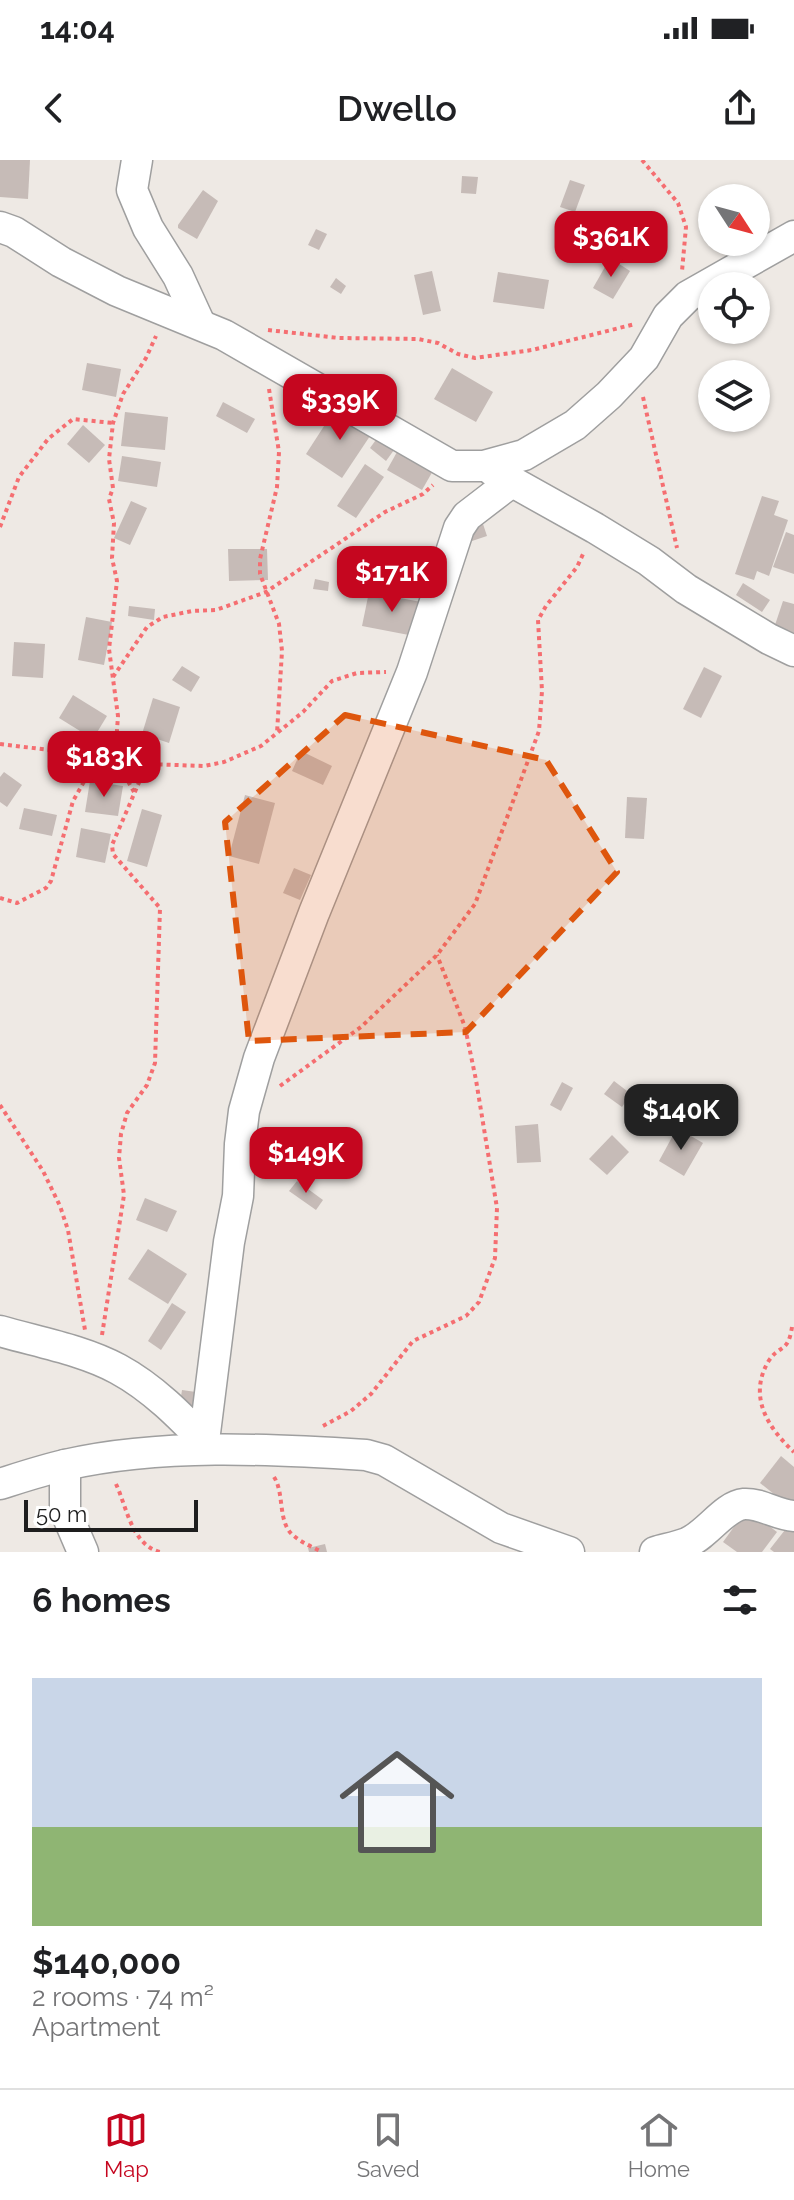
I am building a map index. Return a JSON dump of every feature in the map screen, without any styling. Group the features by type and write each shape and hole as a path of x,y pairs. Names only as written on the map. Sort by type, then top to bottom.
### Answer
{"street":[{"path":"137,160 132,190 148,228 178,276 200,324"},
{"path":"0,227 117,291 200,324 264,344 452,466 484,466 524,455 575,425 644,358 678,306 794,236"},
{"path":"484,466 595,528 649,561 686,589 794,651"},
{"path":"209,1446 229,1242 238,1196 244,1111 259,1058 412,672 459,528 477,506 510,483"},
{"path":"0,1331 118,1369 179,1415 209,1446"},
{"path":"0,1484 65,1465 209,1446 366,1455 384,1460 501,1528 569,1552"},
{"path":"65,1465 65,1510"},
{"path":"33,1474 65,1510 83,1552"},
{"path":"655,1552 687,1543 714,1540 730,1507 750,1504 794,1516"}],"path":[{"path":"277,733 282,651 279,624 260,574 260,559 277,487 279,452 264,344 339,338 418,339 438,343 458,354 475,358 532,350 678,306 686,227 678,203 642,160"},
{"path":"134,792 115,758 118,716 109,649 117,581 112,558 114,523 109,499 113,488 109,459 113,423 123,394 146,358 168,312"},
{"path":"644,358 643,402 686,589"},
{"path":"0,527 19,477 48,439 73,419 113,423"},
{"path":"113,677 147,627 163,617 216,610 266,592 385,512 423,494 452,466"},
{"path":"244,1111 361,1027 437,955 475,904 539,731 542,691 538,620 577,567 595,528"},
{"path":"0,744 147,764 204,766 224,762 261,746 303,712 332,681 357,673 412,672"},
{"path":"0,898 17,903 46,888 51,881 73,801 89,773 94,755"},
{"path":"118,1369 105,1350 102,1334 124,1195 119,1158 121,1134 127,1113 147,1085 155,1063 157,947 161,914 156,901 112,851 112,845 147,764"},
{"path":"318,1428 351,1411 371,1394 413,1341 466,1316 479,1302 495,1258 497,1208 476,1080 465,1027 437,955"},
{"path":"0,1105 37,1160 60,1206 68,1230 85,1318 85,1356"},
{"path":"792,1327 790,1341 768,1363 762,1384 761,1410 774,1431 794,1452"},
{"path":"252,1450 277,1482 287,1529 322,1552"},
{"path":"110,1458 115,1482 135,1532 150,1549 160,1552"}],"highlighted area":[{"path":"345,715 546,760 617,872 466,1032 249,1041 225,822"}],"building":[{"path":"0,160 30,160 28,199 0,197"},
{"path":"462,176 478,177 476,194 461,193"},
{"path":"570,180 585,185 575,212 560,207"},
{"path":"203,190 218,201 197,239 178,228 178,225"},
{"path":"316,229 327,234 319,250 308,245"},
{"path":"610,258 630,271 613,299 593,288"},
{"path":"432,271 441,311 423,315 414,275"},
{"path":"498,272 549,280 544,309 493,302"},
{"path":"336,278 346,286 341,294 330,287"},
{"path":"87,363 121,369 116,397 82,390"},
{"path":"452,368 493,392 476,422 434,399"},
{"path":"223,402 255,419 247,433 216,416"},
{"path":"337,406 374,430 342,478 306,454"},
{"path":"125,412 168,417 165,450 121,446"},
{"path":"83,425 105,445 89,463 67,444"},
{"path":"378,437 394,450 386,461 370,448"},
{"path":"402,443 438,462 422,490 387,470"},
{"path":"122,456 161,462 157,487 118,481"},
{"path":"365,464 384,477 356,518 337,506"},
{"path":"762,496 779,501 774,515 788,520 769,576 757,571 754,580 735,574"},
{"path":"131,501 147,508 130,545 114,538"},
{"path":"483,524 487,536 466,543 462,531"},
{"path":"786,532 794,535 794,574 773,567"},
{"path":"228,549 267,549 268,580 229,581"},
{"path":"315,579 329,582 328,591 313,589"},
{"path":"743,583 770,600 762,612 736,595"},
{"path":"369,592 421,602 414,636 362,626"},
{"path":"783,601 794,604 794,634 774,628"},
{"path":"129,606 155,609 154,620 128,616"},
{"path":"86,617 112,622 104,665 78,660"},
{"path":"14,642 45,644 43,678 12,676"},
{"path":"182,666 200,677 191,692 172,680"},
{"path":"704,667 722,676 701,718 683,709"},
{"path":"73,695 107,716 93,739 59,718"},
{"path":"153,698 180,707 169,743 142,734"},
{"path":"301,751 332,766 323,785 292,771"},
{"path":"4,772 22,785 7,807 0,802 0,777"},
{"path":"90,781 123,786 118,816 85,812"},
{"path":"245,795 275,803 259,864 229,856"},
{"path":"627,797 647,798 644,839 625,838"},
{"path":"24,808 57,815 52,836 19,829"},
{"path":"142,809 162,815 147,867 127,861"},
{"path":"81,828 111,834 105,863 76,857"},
{"path":"294,868 311,875 300,900 283,893"},
{"path":"614,1081 631,1094 622,1107 604,1094"},
{"path":"562,1082 573,1088 561,1111 550,1105"},
{"path":"538,1124 541,1162 517,1163 515,1126"},
{"path":"677,1128 703,1143 684,1176 659,1161"},
{"path":"612,1135 629,1152 607,1175 589,1159"},
{"path":"297,1181 323,1200 316,1210 289,1191"},
{"path":"145,1198 177,1211 167,1232 136,1220"},
{"path":"148,1249 187,1274 168,1304 128,1279"},
{"path":"172,1303 186,1312 161,1350 148,1341"},
{"path":"182,1390 210,1394 207,1415 179,1410"},
{"path":"781,1456 794,1467 794,1510 760,1483"},
{"path":"747,1509 777,1532 762,1552 737,1552 723,1542"},
{"path":"792,1521 794,1552 774,1552 770,1549"},
{"path":"325,1544 327,1552 309,1552 308,1548"}]}
